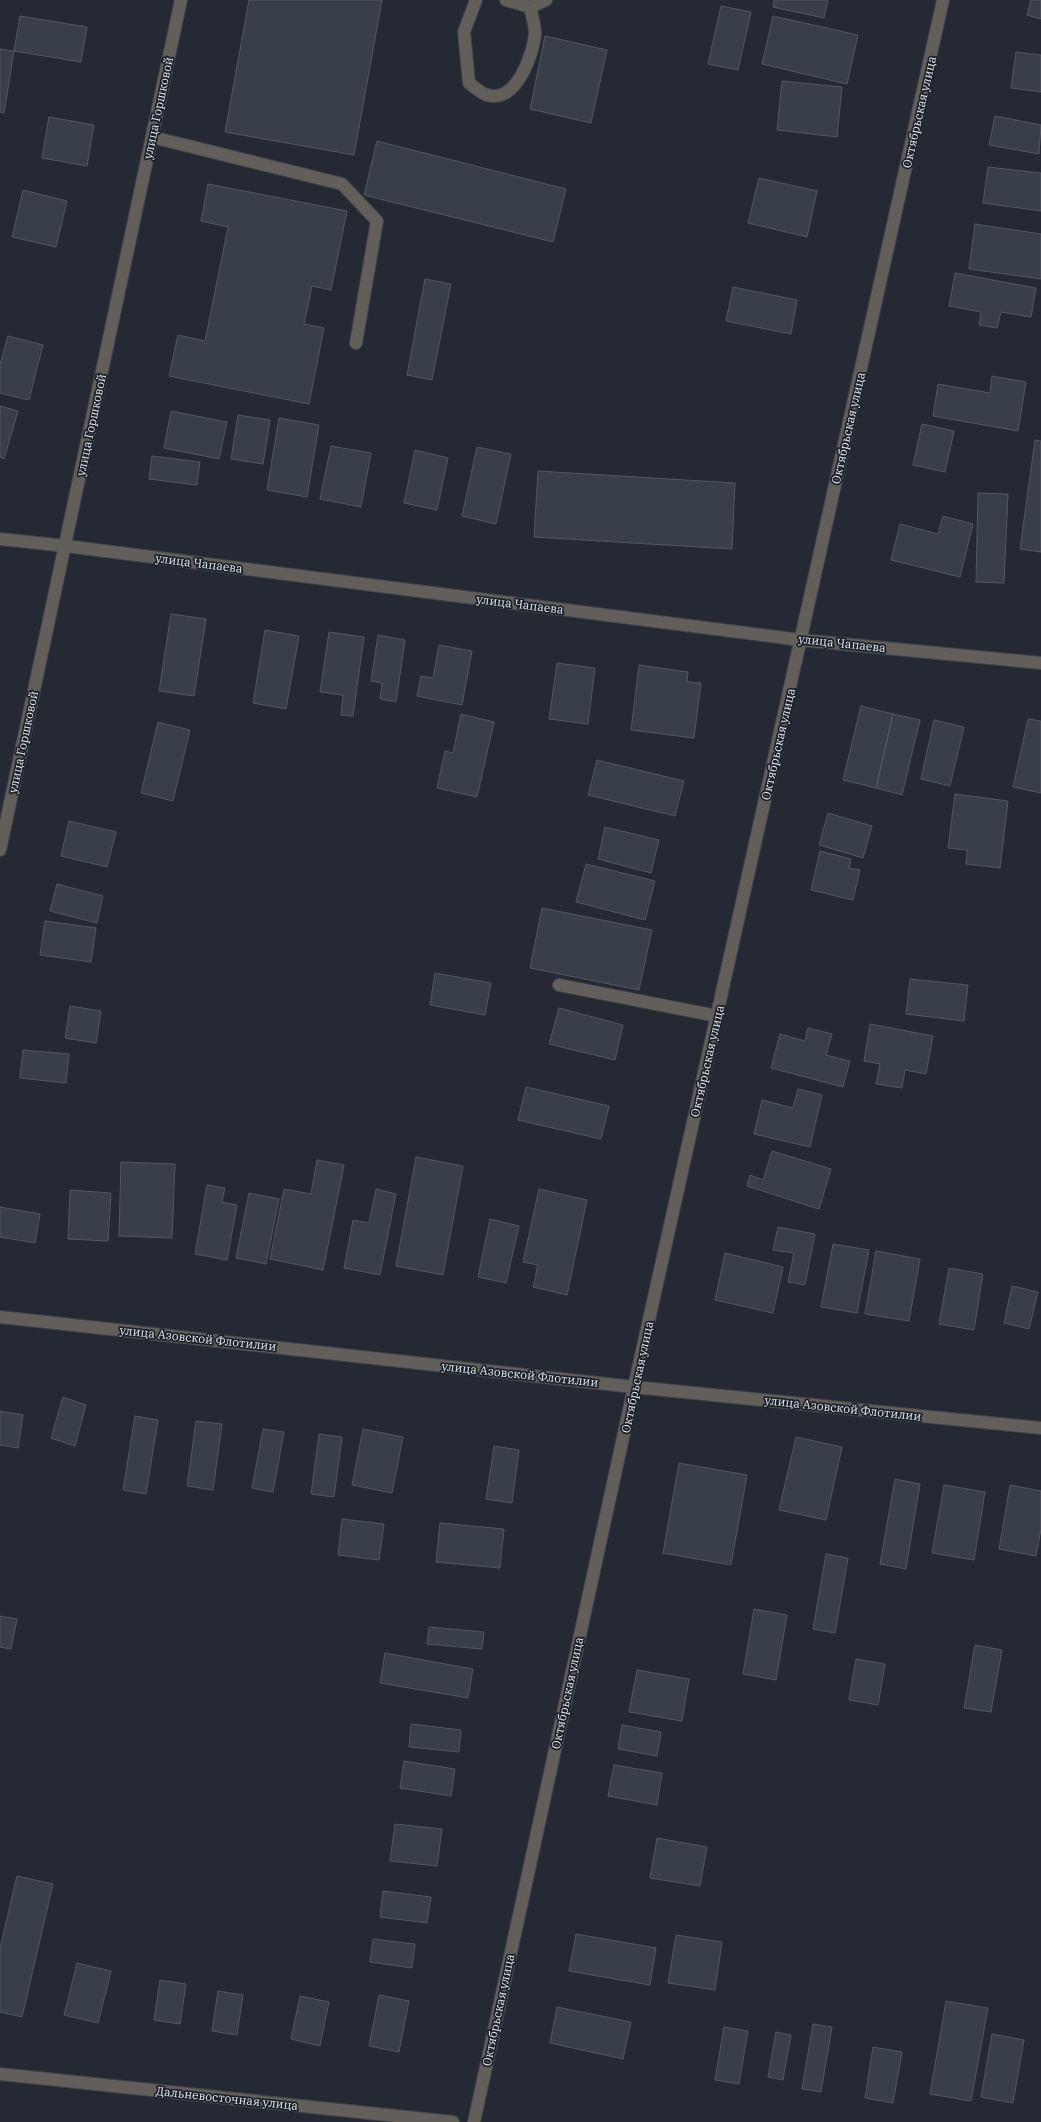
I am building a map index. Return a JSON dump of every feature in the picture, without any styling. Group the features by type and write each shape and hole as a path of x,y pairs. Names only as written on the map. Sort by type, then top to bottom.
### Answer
{"street":[{"name":"улица Горшковой","path":"0,850 66,546 181,0"},
{"path":"476,0 464,32 467,70 469,84 488,95 505,93 512,88 523,73 530,58 535,32 530,7"},
{"path":"506,0 530,7 546,0"},
{"name":"Октябрьская улица","path":"474,2122 634,1387 944,0"},
{"path":"152,137 342,184 377,221 356,343"},
{"name":"улица Чапаева","path":"0,539 66,546 801,640 1041,663"},
{"path":"559,984 717,1016"},
{"name":"улица Азовской Флотилии","path":"0,1316 634,1387 1041,1428"},
{"name":"Дальневосточная улица","path":"0,2074 453,2122"}],"building":[{"path":"249,0 382,0 354,155 225,132"},
{"path":"774,0 828,0 824,18 773,7"},
{"path":"1031,0 1041,0 1041,19 1027,15"},
{"path":"721,6 751,12 738,70 708,64"},
{"path":"20,16 87,27 81,62 14,51"},
{"path":"773,16 858,35 847,84 762,64"},
{"path":"545,36 607,50 591,123 530,109"},
{"path":"0,49 14,51 4,113 0,112"},
{"path":"1016,52 1041,55 1041,92 1011,88"},
{"path":"782,81 842,87 837,137 777,130"},
{"path":"995,116 1041,125 1039,154 989,145"},
{"path":"49,117 94,125 87,166 42,158"},
{"path":"377,141 566,189 553,242 364,195"},
{"path":"988,167 1041,173 1041,211 983,203"},
{"path":"759,178 817,191 807,237 748,223"},
{"path":"208,184 347,211 331,290 312,286 304,324 324,328 309,404 169,376 178,335 205,341 228,227 201,221"},
{"path":"23,190 67,201 56,247 12,237"},
{"path":"975,224 1041,234 1041,279 969,269"},
{"path":"955,273 1036,288 1031,317 1001,312 997,328 979,325 981,312 949,306"},
{"path":"425,279 451,284 432,380 407,375"},
{"path":"733,287 797,300 791,334 726,321"},
{"path":"8,336 43,345 29,400 0,393 0,365"},
{"path":"992,376 1026,382 1018,431 933,416 938,384 990,393"},
{"path":"0,406 18,411 4,459 0,457"},
{"path":"171,411 227,422 219,459 164,448"},
{"path":"238,415 270,420 263,464 231,459"},
{"path":"279,418 319,425 307,497 267,490"},
{"path":"922,424 954,431 945,472 913,465"},
{"path":"1035,440 1041,441 1041,552 1020,549"},
{"path":"331,446 371,453 361,507 320,499"},
{"path":"477,447 511,454 496,524 462,516"},
{"path":"415,450 448,458 437,510 404,503"},
{"path":"152,456 200,462 197,485 149,479"},
{"path":"538,471 735,483 732,549 534,537"},
{"path":"978,493 1008,494 1004,583 976,582"},
{"path":"943,516 973,524 960,577 891,560 900,524 938,534"},
{"path":"171,614 206,619 194,696 159,691"},
{"path":"265,630 299,636 286,709 253,703"},
{"path":"329,632 364,637 353,716 341,715 343,695 320,692"},
{"path":"378,635 405,640 396,702 380,699 382,683 371,681"},
{"path":"439,645 472,651 462,705 417,696 421,676 433,678"},
{"path":"557,663 595,668 588,724 549,719"},
{"path":"639,665 688,672 687,682 701,683 694,738 631,730"},
{"path":"861,706 893,714 876,788 843,780"},
{"path":"461,714 494,722 477,797 437,788 445,751 453,753"},
{"path":"893,714 920,720 902,795 876,788"},
{"path":"1028,719 1041,721 1041,793 1013,787"},
{"path":"934,720 964,727 950,786 921,779"},
{"path":"158,722 190,730 173,801 141,793"},
{"path":"597,760 684,781 675,816 588,795"},
{"path":"955,794 1008,801 1000,868 966,864 967,850 948,848"},
{"path":"828,813 872,826 863,858 819,845"},
{"path":"69,821 116,832 107,867 61,856"},
{"path":"605,827 659,840 651,873 598,859"},
{"path":"820,851 851,859 849,868 860,870 853,900 811,890"},
{"path":"586,864 655,881 645,920 576,902"},
{"path":"57,884 103,896 97,923 50,911"},
{"path":"542,908 652,930 639,990 530,968"},
{"path":"45,921 96,928 91,962 40,955"},
{"path":"435,973 491,983 485,1015 430,1005"},
{"path":"910,979 968,985 964,1021 906,1014"},
{"path":"70,1006 101,1011 96,1043 65,1038"},
{"path":"559,1008 623,1025 615,1060 549,1044"},
{"path":"870,1024 933,1036 926,1074 905,1070 902,1088 876,1084 880,1064 864,1061"},
{"path":"808,1028 832,1034 826,1055 850,1061 843,1087 771,1068 780,1034 805,1041"},
{"path":"23,1050 69,1054 66,1083 20,1078"},
{"path":"526,1087 609,1106 601,1139 518,1120"},
{"path":"798,1089 822,1095 810,1147 754,1134 762,1100 793,1108"},
{"path":"772,1151 831,1169 819,1209 747,1186 750,1175 763,1180"},
{"path":"416,1157 463,1166 443,1275 396,1266"},
{"path":"317,1160 344,1165 323,1270 270,1259 284,1189 311,1194"},
{"path":"121,1162 175,1164 172,1238 119,1236"},
{"path":"207,1185 225,1188 222,1202 237,1205 227,1260 195,1254"},
{"path":"376,1189 396,1194 380,1275 344,1268 353,1220 369,1223"},
{"path":"539,1189 587,1200 567,1295 533,1287 538,1265 523,1262"},
{"path":"70,1190 111,1193 108,1241 68,1239"},
{"path":"249,1193 279,1199 266,1264 236,1258"},
{"path":"0,1207 40,1214 35,1243 0,1237"},
{"path":"490,1219 519,1226 506,1283 478,1277"},
{"path":"778,1227 815,1234 805,1285 788,1282 794,1253 773,1250"},
{"path":"833,1244 869,1250 857,1313 821,1307"},
{"path":"876,1251 920,1259 909,1321 865,1314"},
{"path":"725,1253 783,1267 773,1313 715,1300"},
{"path":"949,1268 983,1274 974,1330 939,1324"},
{"path":"1012,1286 1038,1292 1029,1329 1004,1323"},
{"path":"63,1397 86,1405 75,1446 51,1438"},
{"path":"0,1411 23,1415 18,1448 0,1445"},
{"path":"135,1416 158,1420 146,1494 123,1490"},
{"path":"196,1421 222,1424 213,1490 187,1486"},
{"path":"263,1429 284,1432 273,1492 252,1488"},
{"path":"363,1429 403,1437 392,1493 352,1485"},
{"path":"319,1434 342,1437 334,1497 311,1494"},
{"path":"796,1437 842,1447 826,1520 779,1510"},
{"path":"494,1446 519,1450 512,1503 486,1499"},
{"path":"679,1463 747,1475 731,1565 663,1553"},
{"path":"895,1479 920,1484 906,1569 880,1564"},
{"path":"944,1485 985,1492 974,1560 932,1553"},
{"path":"1010,1485 1041,1491 1041,1529 1036,1556 999,1549"},
{"path":"342,1519 384,1524 379,1560 338,1555"},
{"path":"440,1523 504,1529 500,1568 436,1562"},
{"path":"826,1554 848,1558 835,1633 813,1629"},
{"path":"754,1609 787,1615 776,1680 743,1674"},
{"path":"0,1616 17,1619 11,1649 0,1647"},
{"path":"429,1627 484,1632 482,1649 427,1644"},
{"path":"975,1645 1002,1650 991,1712 964,1708"},
{"path":"385,1653 473,1669 468,1698 380,1683"},
{"path":"856,1659 885,1664 878,1705 849,1700"},
{"path":"637,1670 689,1679 682,1721 629,1712"},
{"path":"411,1724 461,1730 459,1752 409,1747"},
{"path":"622,1725 661,1732 657,1756 618,1749"},
{"path":"404,1761 455,1769 451,1796 400,1788"},
{"path":"614,1765 662,1773 657,1805 608,1796"},
{"path":"395,1824 442,1829 437,1866 390,1861"},
{"path":"657,1838 707,1847 700,1886 650,1878"},
{"path":"17,1876 53,1884 22,2017 0,2012 0,1948"},
{"path":"383,1891 431,1897 427,1923 380,1917"},
{"path":"576,1934 656,1948 650,1985 569,1971"},
{"path":"676,1935 722,1942 715,1990 668,1983"},
{"path":"373,1939 415,1944 412,1968 370,1962"},
{"path":"77,1963 111,1971 98,2023 64,2015"},
{"path":"160,1980 186,1984 180,2024 154,2020"},
{"path":"218,1991 243,1995 237,2035 212,2031"},
{"path":"379,1995 409,2001 399,2052 369,2046"},
{"path":"300,1996 329,2002 320,2046 291,2039"},
{"path":"946,2001 988,2008 971,2101 930,2094"},
{"path":"557,2007 631,2022 623,2059 550,2043"},
{"path":"813,2024 832,2027 821,2092 802,2089"},
{"path":"724,2027 748,2031 739,2084 715,2080"},
{"path":"776,2032 791,2035 783,2080 768,2077"},
{"path":"992,2034 1024,2040 1013,2103 981,2097"},
{"path":"873,2047 902,2052 893,2103 865,2098"}]}
